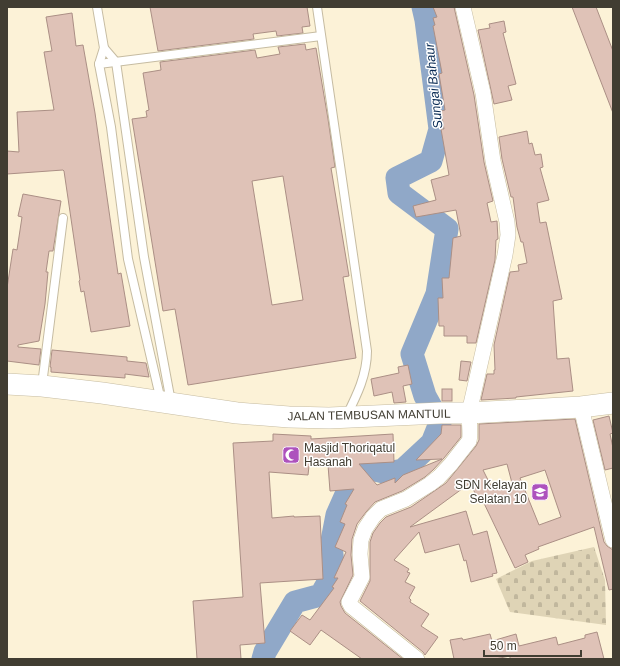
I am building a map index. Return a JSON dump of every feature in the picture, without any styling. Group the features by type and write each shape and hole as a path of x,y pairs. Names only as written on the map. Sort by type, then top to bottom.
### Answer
{"street":[{"path":"417,659 351,606 349,602 362,577 360,554 361,540 365,529 373,517 381,509 419,492 439,477 451,464 470,437 469,413 506,255 508,235 507,222 493,161 483,93 463,7"},
{"name":"JALAN TEMBUSAN MANTUIL","path":"7,384 42,386 142,398 237,413 289,417 346,417 469,413 582,407 613,403"},
{"path":"582,407 613,540"}],"lane":[{"path":"97,7 104,48 99,64 111,127 128,259 166,403"},
{"path":"317,7 320,36 367,351 367,364 362,381 346,417"},
{"path":"99,64 320,36"},
{"path":"104,48 116,62 166,403"},
{"path":"111,127 125,126"},
{"path":"42,386 63,218"},
{"path":"128,259 144,257"}],"green space":[{"path":"594,547 605,580 606,625 510,612 496,579 532,561"}],"building":[{"path":"150,7 307,7 310,26 302,27 303,33 277,36 276,31 253,34 254,39 158,51"},
{"path":"433,7 454,7 474,95 484,162 493,201 487,203 491,222 497,221 498,239 496,240 495,260 476,343 467,343 467,336 444,336 444,326 439,326 438,298 443,298 442,278 449,278 453,238 461,236 456,210 416,217 413,206 436,200 431,180 449,175 441,129 444,129 441,111 445,110 439,74 442,73 433,26 435,25 433,18 437,17"},
{"path":"572,7 596,7 613,51 613,113"},
{"path":"72,13 76,46 83,45 95,113 118,274 121,273 130,326 91,332 84,291 81,292 79,281 64,171 7,174 7,151 19,152 17,112 54,110 44,52 52,51 46,17"},
{"path":"504,21 506,32 503,33 516,84 508,86 512,100 494,104 478,30 490,28 489,24"},
{"path":"305,44 306,50 316,48 335,167 331,168 349,276 343,277 356,358 188,385 175,309 163,311 132,119 147,117 146,111 149,110 143,73 161,70 160,62 255,50 257,58 280,54 278,47","holes":["283,176 303,300 272,305 252,181"]},
{"path":"527,131 529,144 532,143 535,155 541,154 543,167 540,168 549,200 537,203 540,223 546,222 562,299 553,301 557,359 569,358 573,391 516,398 481,400 487,374 494,374 495,370 494,345 510,272 519,271 518,265 527,263 523,242 521,242 517,227 513,197 511,197 502,159 499,137"},
{"path":"23,194 61,201 53,251 49,251 46,272 48,272 45,304 39,341 18,345 18,347 41,349 39,365 7,361 7,288 13,249 17,250 22,217 18,216"},
{"path":"52,350 127,357 127,361 146,363 149,377 125,374 125,378 51,372 50,367"},
{"path":"461,361 471,362 467,381 459,380"},
{"path":"408,365 412,384 403,386 406,402 394,403 392,392 374,396 371,379 399,373 398,367"},
{"path":"442,389 452,389 452,401 442,401"},
{"path":"609,416 613,433 610,434 613,448 613,468 605,470 593,420"},
{"path":"575,419 604,542 613,550 613,589 609,590 594,527 538,547 539,549 525,555 528,562 515,568 481,497 478,499 470,483 410,527 466,511 473,535 487,531 497,573 492,574 493,576 471,582 466,560 464,561 459,544 425,553 419,532 394,560 409,569 407,572 410,573 405,582 415,587 409,598 411,600 410,602 429,614 421,626 438,637 425,655 360,601 370,581 370,542 373,533 386,517 411,507 446,483 476,446 479,440 479,424","holes":["507,464 512,483 493,490 483,470","545,470 561,517 539,525 520,478"]},
{"path":"442,425 461,425 461,437 444,458 425,477 402,491 375,502 357,524 352,539 351,555 353,575 340,602 345,613 403,659 362,659 321,630 310,645 290,631 302,615 310,620 334,588 332,587 338,578 334,578 346,552 335,547 345,524 340,522 347,505 345,504 354,489 330,491 328,465 309,466 308,475 269,472 272,518 320,516 323,579 260,583 265,643 240,645 241,659 197,659 193,601 243,597 233,443 273,441 273,434 311,436 311,439 393,434 394,462 359,464 377,485 395,478 395,483 403,475 442,459 416,460 441,434"},
{"path":"597,632 604,659 510,659 510,656 495,659 454,659 450,640 462,638 463,640 490,634 492,641 516,634 519,646 556,637 558,645 585,638 585,635"}],"waterway":[{"name":"Sungai Bahaur","path":"263,659 265,652 295,602 321,595 334,572 331,546 337,515 353,479 367,468 388,473 403,470 432,443 440,423 425,396 412,354 437,294 447,229 399,193 397,178 431,161 440,129 423,7"}],"place":[{"name":"Masjid Thoriqatul Hasanah","path":"291,455"},
{"name":"SDN Kelayan Selatan 10","path":"540,492"}]}
